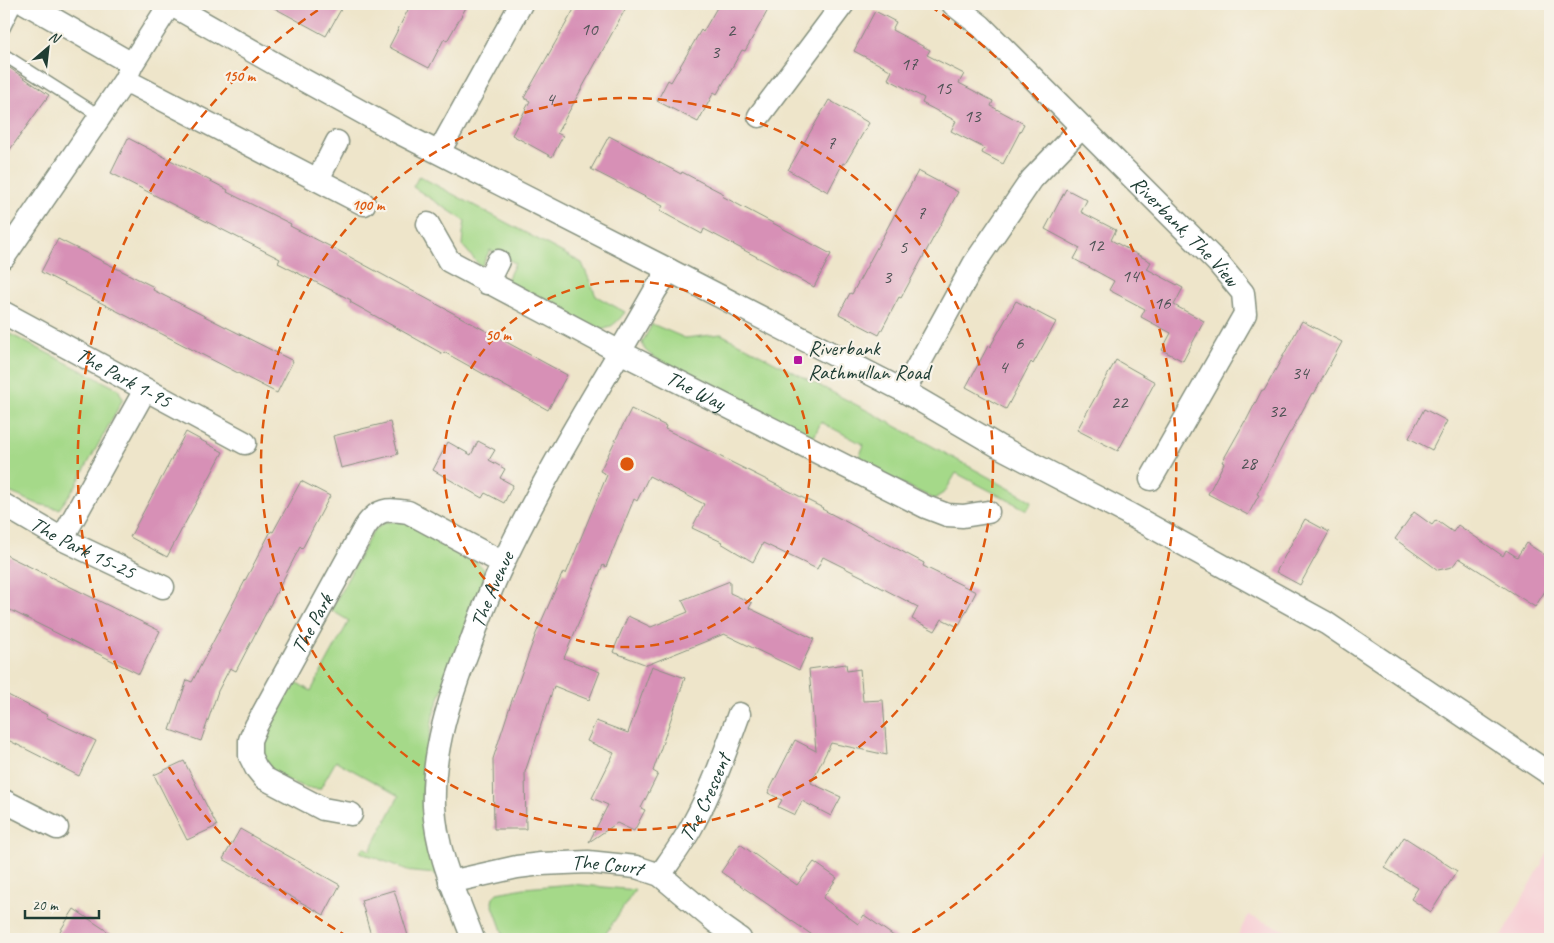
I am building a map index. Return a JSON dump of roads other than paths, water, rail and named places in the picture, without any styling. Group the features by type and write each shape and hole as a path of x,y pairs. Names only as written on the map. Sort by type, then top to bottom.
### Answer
{"street":[{"path":"27,4 129,72 364,204"},
{"path":"4,256 129,72 170,4 398,132 670,270 904,392 998,446 1127,513 1326,623 1550,774"},
{"path":"439,152 521,4"},
{"path":"759,116 843,4"},
{"name":"Riverbank, The View","path":"953,4 981,26 1218,263 1243,293 1245,314 1151,479"},
{"path":"904,392 974,264 1032,179 1082,127"},
{"path":"318,179 338,142"},
{"name":"The Way","path":"428,224 449,261 620,352 926,507 947,515 964,516 988,512"},
{"path":"487,282 498,261"},
{"name":"The Avenue","path":"473,939 450,882 437,829 434,806 434,774 442,726 464,660 503,562 535,499 657,286 670,270"},
{"name":"The Park 1-95","path":"4,313 245,443"},
{"path":"62,539 145,390"},
{"name":"The Park 15-25","path":"4,505 62,539 163,587"},
{"name":"The Park","path":"351,814 323,809 264,778 250,756 250,740 365,527 378,512 391,510 408,512 503,562"},
{"name":"The Crescent","path":"660,875 692,828 719,769 739,714"},
{"path":"4,801 57,828"},
{"name":"The Court","path":"450,882 517,867 565,862 588,862 636,867 660,875 716,922 740,939"}],"lane":[{"path":"4,28 16,4"},
{"path":"4,55 100,116"}],"place":[{"name":"Riverbank Rathmullan Road","path":"798,360"}]}
